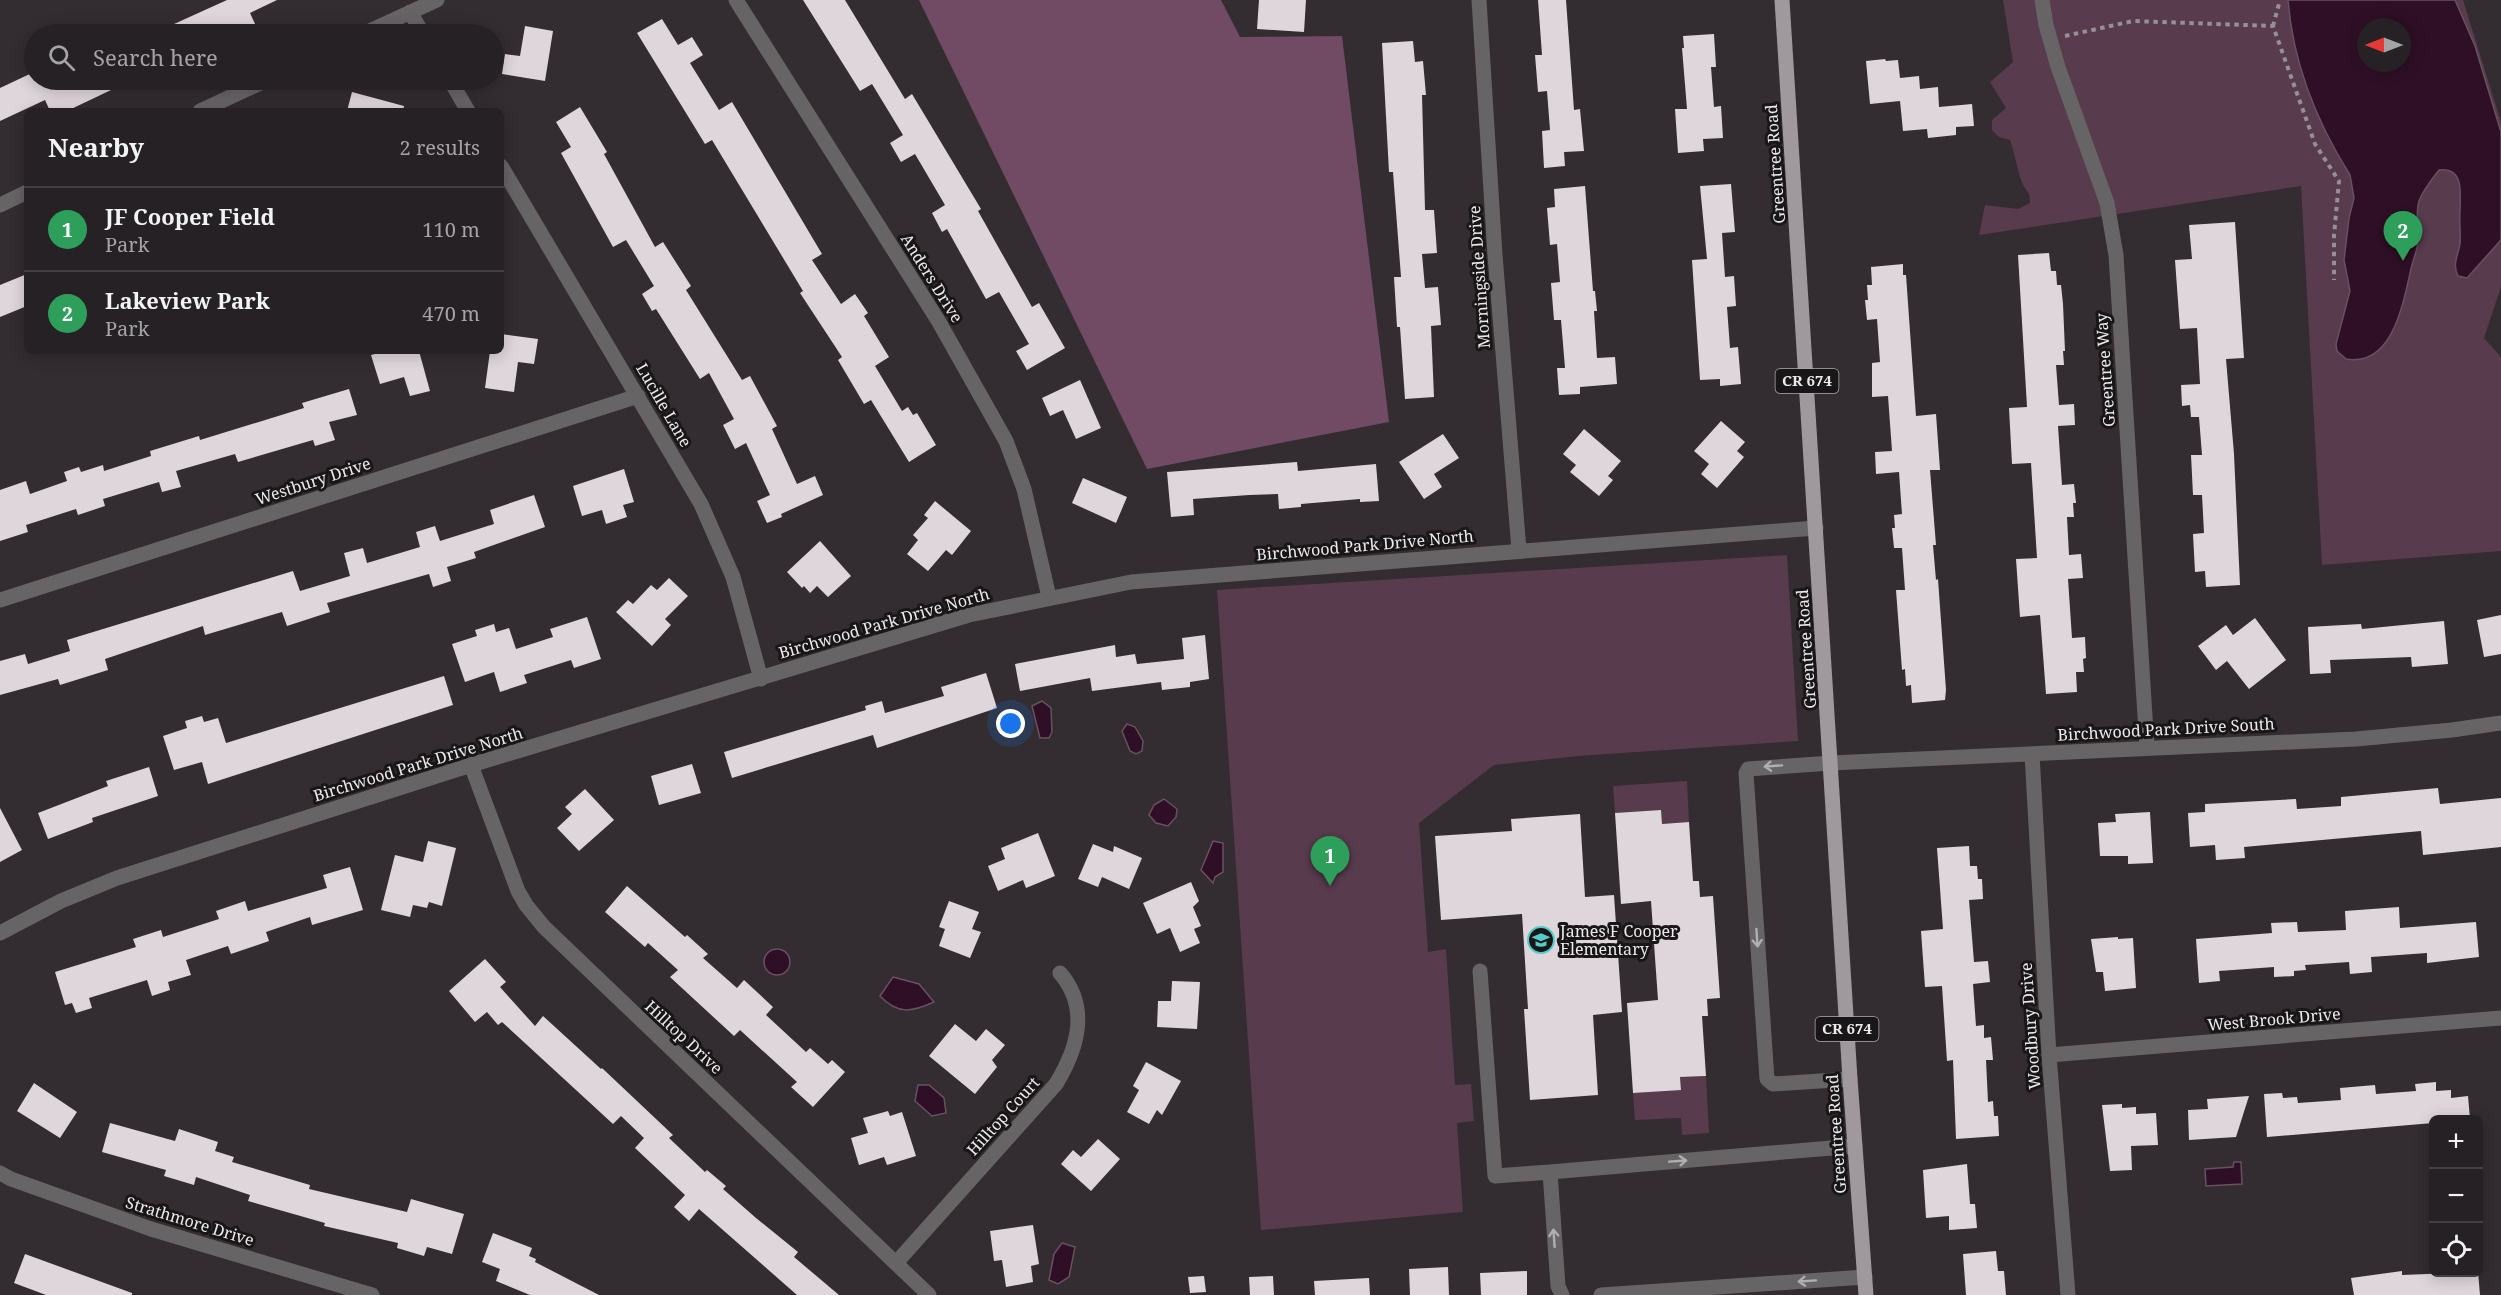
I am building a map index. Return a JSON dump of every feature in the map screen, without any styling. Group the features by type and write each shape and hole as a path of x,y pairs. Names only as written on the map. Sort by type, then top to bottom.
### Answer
{"main road":[{"name":"Greentree Road","path":"1782,0 1850,1079 1866,1295"}],"street":[{"path":"384,24 437,0"},
{"name":"Anders Drive","path":"736,0 939,322 1006,441 1024,489 1049,597"},
{"name":"Morningside Drive","path":"1479,0 1495,255 1519,550"},
{"name":"Greentree Way","path":"2042,0 2050,42 2107,202 2113,231 2147,748"},
{"path":"410,12 417,24"},
{"path":"206,108 245,90"},
{"path":"456,90 466,108"},
{"name":"Lucille Lane","path":"504,171 701,504 728,566 761,679"},
{"path":"0,205 24,193"},
{"name":"Westbury Drive","path":"0,600 638,396"},
{"name":"Birchwood Park Drive North","path":"0,933 61,901 117,878 471,765 969,615 1049,597 1131,582 1816,528"},
{"name":"Birchwood Park Drive South","path":"1850,1079 1773,1084 1767,1079 1746,773 1752,768 2356,739 2501,723"},
{"name":"Woodbury Drive","path":"2032,753 2049,1055 2068,1295"},
{"name":"Hilltop Drive","path":"471,765 518,891 538,920 591,974 929,1295"},
{"path":"1480,970 1495,1176 1855,1146"},
{"name":"Hilltop Court","path":"896,1263 1056,1084 1068,1065 1074,1045 1078,1010 1073,990 1060,973"},
{"name":"West Brook Drive","path":"2049,1055 2501,1018"},
{"path":"1550,1172 1558,1286 1562,1295"},
{"name":"Strathmore Drive","path":"0,1173 151,1229 372,1295"},
{"path":"1602,1295 1865,1277"}],"path":[{"path":"2280,0 2273,26 2315,144 2339,181 2334,235 2334,280"},
{"path":"2050,42 2067,35 2133,21 2273,26"}],"shaded area":[{"path":"919,0 1221,0 1240,37 1342,36 1389,422 1147,469"},
{"path":"2003,0 2463,0 2501,122 2501,287 2484,338 2501,357 2501,551 2322,565 2301,186 1979,235 1985,205 2018,209 2030,203 2029,194 2021,181 2010,140 1999,137 1992,130 1992,120 2006,108 1990,82 2013,62"},
{"path":"2288,0 2455,0 2475,46 2501,132 2501,240 2467,278 2458,276 2455,264 2460,244 2459,183 2453,172 2439,170 2419,201 2417,245 2404,299 2393,330 2375,353 2362,359 2346,359 2337,351 2336,344 2350,291 2344,260 2354,198 2350,175 2317,113 2295,46"},
{"path":"1787,555 1798,741 1578,756 1494,765 1419,823 1428,952 1446,949 1455,1085 1471,1084 1474,1121 1457,1123 1463,1212 1261,1230 1217,590"},
{"path":"1042,701 1051,708 1052,732 1049,738 1040,738 1032,706"},
{"path":"1127,724 1135,727 1143,741 1142,751 1136,754 1130,751 1122,731"},
{"path":"1687,781 1689,822 1662,824 1661,810 1615,813 1613,786"},
{"path":"1164,799 1177,809 1176,817 1168,826 1156,823 1149,815 1154,805"},
{"path":"1213,841 1223,843 1223,872 1215,877 1213,883 1201,870"},
{"path":"777,949 786,953 790,962 786,971 777,975 768,971 764,962 768,953"},
{"path":"893,977 919,984 934,1002 912,1010 893,1006 880,996"},
{"path":"1706,1076 1709,1133 1682,1135 1681,1118 1635,1120 1633,1093 1681,1089 1680,1077"},
{"path":"918,1085 929,1085 944,1098 946,1113 932,1116 915,1101"},
{"path":"2234,1162 2241,1162 2242,1184 2206,1186 2205,1169 2233,1167"},
{"path":"1062,1243 1075,1247 1069,1277 1058,1284 1049,1280 1054,1254"}],"building":[{"path":"227,0 277,0 250,13 255,24 174,24"},
{"path":"803,0 845,0 905,99 912,94 981,209 978,211 1032,307 1039,303 1065,348 1027,370 1016,351 1029,344 999,292 986,299 947,229 942,232 932,213 945,205 915,154 901,162 890,143 903,135 872,84 860,91"},
{"path":"1259,0 1306,0 1304,32 1257,29"},
{"path":"1538,0 1566,0 1574,110 1580,109 1584,151 1564,152 1565,166 1544,168 1542,131 1550,130 1547,91 1538,92 1535,55 1542,55"},
{"path":"662,19 678,45 692,37 703,55 690,63 719,110 732,102 822,254 812,260 841,304 855,294 868,313 864,316 889,357 875,366 902,411 908,407 913,415 917,413 936,445 909,462 871,400 864,404 838,360 842,357 800,293 803,291 712,140 705,144 637,33"},
{"path":"525,26 553,31 545,81 504,74 505,54 520,56"},
{"path":"1714,34 1716,67 1711,67 1714,107 1721,106 1723,138 1703,139 1704,151 1678,153 1675,109 1687,109 1683,36"},
{"path":"1413,41 1415,62 1423,61 1426,95 1422,95 1425,210 1434,210 1437,253 1422,254 1425,288 1438,287 1441,325 1431,326 1434,397 1405,399 1394,277 1401,277 1393,172 1389,172 1382,43"},
{"path":"1885,59 1886,61 1898,60 1900,78 1919,76 1920,89 1938,87 1939,107 1972,104 1974,126 1956,127 1956,135 1928,138 1927,129 1903,131 1900,101 1870,104 1866,61"},
{"path":"24,77 24,90 111,90 73,108 49,108 45,100 0,121 0,88"},
{"path":"352,92 404,106 404,108 348,108"},
{"path":"580,107 607,152 604,154 655,247 663,242 691,286 686,290 742,380 750,376 777,426 772,429 797,484 815,476 823,495 767,523 757,501 770,495 746,443 735,449 723,425 734,419 709,373 700,379 656,309 652,311 642,294 654,286 626,240 613,247 561,153 571,147 556,122"},
{"path":"1731,184 1735,232 1722,233 1725,277 1734,276 1736,306 1727,307 1730,348 1738,347 1741,384 1720,386 1720,379 1700,380 1692,260 1707,259 1700,186"},
{"path":"1585,186 1593,291 1595,291 1597,311 1594,311 1597,358 1615,357 1617,384 1580,387 1580,394 1559,395 1557,368 1565,368 1561,320 1554,320 1551,283 1560,282 1557,244 1550,245 1547,208 1555,207 1554,189"},
{"path":"2235,222 2244,358 2226,359 2234,454 2240,585 2206,587 2205,571 2195,572 2193,534 2204,533 2202,495 2193,495 2191,455 2202,455 2199,417 2191,417 2190,405 2182,406 2181,385 2200,384 2197,328 2180,329 2175,260 2192,259 2189,225"},
{"path":"2049,253 2051,271 2056,271 2057,285 2061,285 2063,304 2064,365 2056,365 2059,405 2074,404 2075,425 2058,426 2062,485 2074,484 2076,503 2073,503 2074,517 2067,517 2069,555 2081,554 2083,578 2068,579 2072,638 2085,637 2086,658 2083,659 2084,672 2076,672 2077,692 2046,694 2040,615 2020,617 2016,559 2037,558 2031,463 2012,464 2009,408 2027,407 2018,255"},
{"path":"1903,264 1903,275 1906,275 1916,416 1936,414 1940,470 1930,470 1936,545 1933,545 1936,580 1938,579 1946,690 1945,700 1912,703 1911,685 1906,686 1905,669 1902,670 1896,590 1905,590 1902,548 1894,548 1892,528 1895,528 1894,515 1902,514 1899,472 1876,474 1875,452 1892,451 1888,396 1872,397 1872,363 1880,362 1877,319 1867,320 1865,300 1868,300 1867,285 1872,285 1871,267"},
{"path":"24,275 24,307 0,317 0,285"},
{"path":"504,334 538,339 534,364 518,362 514,392 485,388 490,354 504,354"},
{"path":"420,354 430,391 410,396 404,377 380,384 371,355"},
{"path":"1080,380 1101,428 1076,439 1063,410 1050,416 1042,398"},
{"path":"349,389 357,415 329,422 335,440 315,446 313,440 238,462 235,454 176,471 181,487 162,492 159,482 103,499 105,506 78,515 76,509 26,525 28,532 0,541 0,490 26,481 30,494 67,481 64,472 79,467 81,472 103,465 104,471 151,456 150,451 199,436 200,440 304,408 302,403"},
{"path":"1721,421 1745,442 1737,451 1744,457 1717,488 1701,474 1709,464 1694,451"},
{"path":"1584,429 1621,461 1608,476 1613,480 1599,496 1570,472 1576,465 1563,454"},
{"path":"1443,434 1459,458 1434,474 1442,487 1424,499 1399,462"},
{"path":"1297,462 1298,471 1376,464 1379,501 1360,502 1360,499 1301,504 1301,507 1279,509 1278,494 1193,499 1194,515 1171,517 1167,472"},
{"path":"624,469 634,502 623,505 627,517 606,524 602,510 582,516 573,486"},
{"path":"1083,478 1127,497 1116,523 1072,503"},
{"path":"534,495 545,527 474,552 476,558 447,567 451,581 433,587 429,574 327,603 330,612 287,626 282,612 205,635 203,626 105,659 108,670 60,685 58,679 0,695 0,661 25,654 28,664 70,651 67,640 293,571 300,591 350,576 344,553 363,548 367,563 420,547 416,532 435,526 440,541 494,524 490,510"},
{"path":"935,501 971,531 952,555 946,550 928,571 907,554 918,540 913,535 928,518 924,515"},
{"path":"820,541 851,576 828,597 817,586 810,593 787,572"},
{"path":"669,578 688,596 665,619 671,625 652,646 616,612 628,600 633,604 651,585 657,590"},
{"path":"2501,615 2501,654 2484,657 2477,620"},
{"path":"587,617 601,659 574,668 571,660 524,675 527,683 500,692 494,672 465,682 452,644 477,636 475,630 494,624 496,632 509,628 516,649 553,637 550,629"},
{"path":"2255,618 2286,660 2249,689 2227,661 2216,670 2198,646 2226,625 2233,635"},
{"path":"2444,621 2448,664 2412,667 2411,657 2330,660 2331,673 2310,674 2308,627 2361,624 2362,629"},
{"path":"1205,635 1209,679 1190,682 1190,687 1162,690 1161,682 1092,691 1090,678 1020,691 1015,664 1115,645 1116,657 1135,654 1137,664 1184,659 1182,638"},
{"path":"986,673 997,708 877,748 873,735 732,778 724,752 866,710 865,706 882,701 885,713 944,696 941,687"},
{"path":"444,676 453,705 208,784 202,762 174,770 163,736 187,728 185,721 202,716 204,722 218,718 226,743"},
{"path":"692,764 701,793 659,805 651,776"},
{"path":"149,767 158,796 92,818 93,822 48,839 38,813 108,786 106,781"},
{"path":"2438,788 2440,804 2501,798 2501,847 2423,855 2421,831 2244,847 2245,858 2216,860 2215,845 2190,847 2188,813 2205,812 2205,804 2296,799 2297,809 2341,806 2341,797"},
{"path":"585,789 614,820 579,851 557,828 572,814 565,807"},
{"path":"0,808 22,850 0,862"},
{"path":"1661,810 1662,824 1689,822 1693,881 1699,881 1700,897 1713,896 1720,998 1707,999 1708,1016 1702,1016 1706,1076 1680,1077 1681,1090 1633,1093 1627,1003 1658,1000 1651,901 1621,904 1615,813"},
{"path":"2150,812 2153,863 2128,864 2128,856 2100,856 2098,823 2116,822 2115,814"},
{"path":"1580,814 1585,897 1614,895 1622,1012 1593,1015 1598,1095 1530,1100 1524,1009 1528,1009 1522,914 1441,920 1435,836 1512,831 1511,819"},
{"path":"1038,833 1055,876 1026,888 1023,880 998,891 988,866 1005,859 1001,848"},
{"path":"428,841 456,848 442,906 429,902 427,908 413,905 410,917 381,910 395,855 423,862"},
{"path":"1093,844 1113,852 1114,846 1142,858 1129,889 1102,877 1098,887 1078,879"},
{"path":"1969,846 1970,866 1977,866 1978,879 1982,879 1983,899 1969,900 1974,962 1988,961 1990,982 1973,984 1976,1026 1984,1025 1984,1038 1991,1037 1993,1060 1986,1060 1988,1102 1993,1101 1994,1116 1998,1116 1999,1136 1956,1139 1953,1060 1947,1061 1942,986 1925,987 1921,931 1943,929 1937,848"},
{"path":"350,867 363,910 312,925 310,917 266,932 269,941 231,954 228,946 186,960 191,975 168,982 170,990 152,996 147,980 89,998 92,1008 76,1013 72,1003 65,1005 55,972 136,947 133,939 161,930 163,937 219,919 216,911 245,901 248,911 327,888 323,875"},
{"path":"1191,882 1199,901 1193,907 1201,926 1194,929 1200,943 1180,952 1170,928 1157,934 1143,903"},
{"path":"627,886 708,954 703,958 737,988 744,980 773,1007 766,1015 806,1052 810,1048 828,1064 832,1060 845,1072 813,1107 791,1087 797,1082 740,1030 734,1036 670,977 678,970 648,943 645,947 605,912"},
{"path":"949,901 979,912 972,929 981,932 970,958 939,946 945,929 939,927"},
{"path":"2399,907 2400,928 2476,922 2479,957 2427,963 2427,953 2371,957 2372,972 2350,974 2349,962 2305,965 2306,970 2294,971 2294,976 2274,977 2274,967 2219,971 2220,981 2199,983 2196,939 2272,933 2271,923 2297,922 2298,932 2346,930 2345,911"},
{"path":"2118,937 2118,939 2133,938 2136,988 2105,991 2103,972 2096,972 2091,939"},
{"path":"485,959 506,982 500,987 535,1026 543,1016 602,1068 673,1135 669,1138 705,1172 707,1170 726,1186 723,1189 798,1252 794,1257 839,1295 797,1295 699,1209 689,1221 674,1207 685,1195 635,1148 644,1138 621,1116 613,1124 502,1022 498,1025 487,1012 475,1022 449,991"},
{"path":"1172,981 1200,982 1197,1029 1157,1027 1158,1001 1171,1001"},
{"path":"955,1024 976,1041 986,1029 1005,1045 992,1060 997,1067 975,1094 929,1056"},
{"path":"1146,1062 1181,1081 1162,1115 1157,1110 1149,1124 1127,1112 1139,1090 1133,1086"},
{"path":"2436,1082 2436,1091 2451,1090 2451,1098 2468,1096 2470,1115 2429,1115 2429,1123 2267,1137 2264,1094 2282,1093 2283,1098 2297,1097 2298,1103 2341,1100 2340,1088 2375,1085 2376,1094 2416,1091 2415,1084"},
{"path":"34,1083 77,1112 60,1138 17,1111"},
{"path":"2249,1096 2236,1137 2189,1140 2188,1110 2208,1109 2207,1099"},
{"path":"2122,1104 2122,1108 2136,1107 2136,1114 2156,1113 2158,1145 2131,1146 2132,1170 2110,1171 2102,1105"},
{"path":"888,1111 890,1116 902,1112 916,1156 887,1165 884,1157 859,1165 851,1138 868,1133 863,1118"},
{"path":"110,1123 175,1141 179,1129 218,1142 215,1151 234,1157 232,1162 310,1185 309,1189 407,1212 411,1199 464,1214 452,1254 427,1247 424,1256 397,1248 398,1243 324,1226 325,1223 248,1201 250,1195 196,1177 194,1185 164,1176 166,1170 102,1152"},
{"path":"1098,1139 1120,1159 1091,1191 1061,1164 1073,1150 1081,1157"},
{"path":"1967,1164 1970,1204 1975,1204 1977,1228 1949,1230 1949,1216 1926,1218 1923,1170"},
{"path":"1033,1225 1039,1264 1031,1266 1033,1282 1006,1287 1002,1260 994,1261 990,1231"},
{"path":"493,1233 532,1248 529,1256 536,1259 535,1262 599,1295 530,1295 496,1281 500,1269 482,1262"},
{"path":"1996,1251 1998,1271 2004,1271 2006,1295 1966,1295 1963,1254"},
{"path":"25,1254 132,1293 132,1295 46,1295 14,1283"},
{"path":"1448,1267 1449,1295 1410,1295 1409,1269"},
{"path":"1527,1271 1527,1295 1481,1295 1480,1273"},
{"path":"2402,1271 2402,1275 2478,1277 2480,1295 2354,1295 2351,1278"},
{"path":"1204,1276 1206,1292 1190,1293 1188,1277"},
{"path":"1273,1276 1274,1295 1250,1295 1249,1277"},
{"path":"1369,1278 1370,1295 1315,1295 1314,1281"}],"place":[{"name":"Lakeview Park","path":"2403,261"},
{"name":"JF Cooper Field","path":"1330,886"},
{"name":"James F Cooper Elementary","path":"1541,940"}]}
